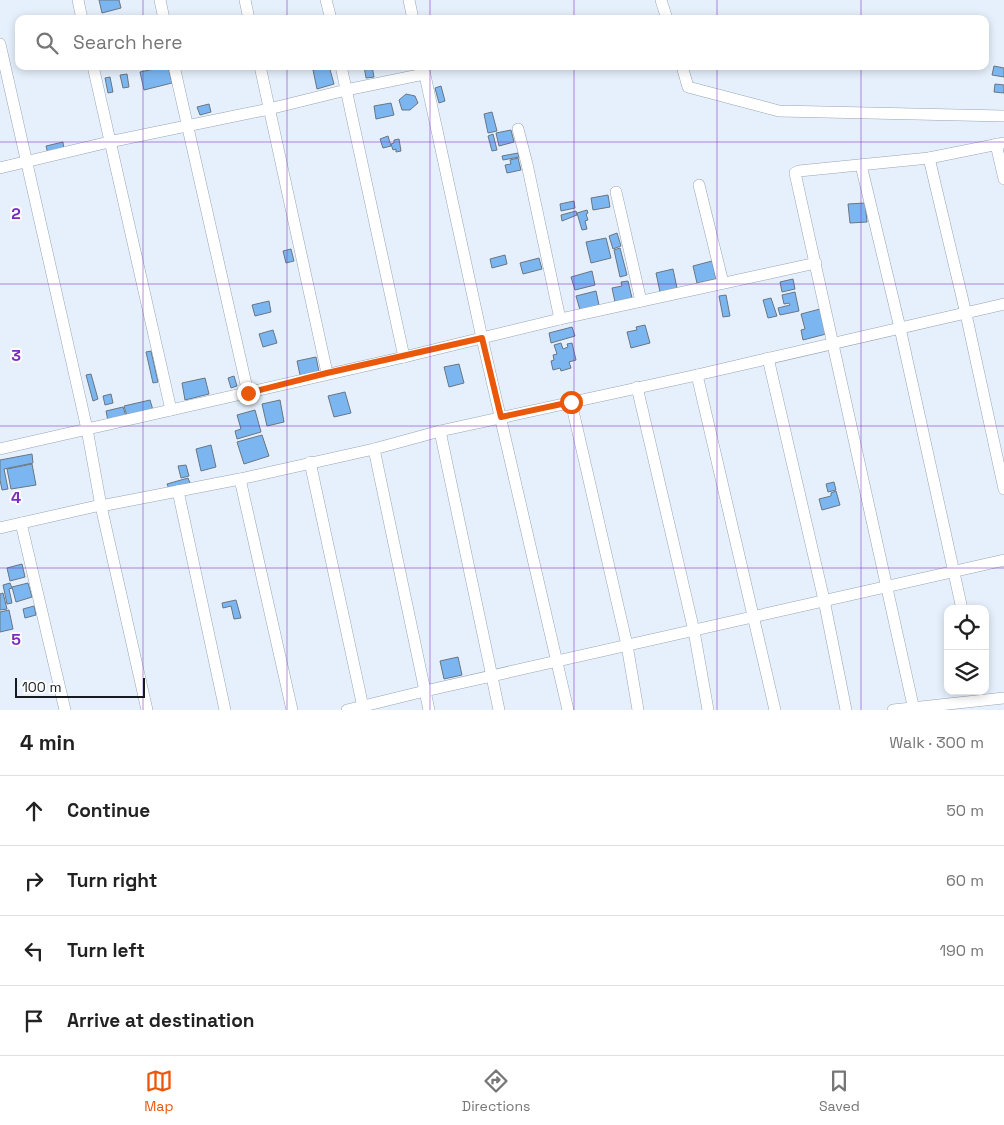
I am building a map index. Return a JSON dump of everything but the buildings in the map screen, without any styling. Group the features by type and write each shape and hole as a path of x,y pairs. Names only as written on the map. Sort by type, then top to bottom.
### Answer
{"street":[{"path":"78,0 81,15"},
{"path":"160,0 163,15"},
{"path":"244,0 248,15"},
{"path":"326,0 330,15"},
{"path":"409,0 412,15"},
{"path":"661,0 666,15"},
{"path":"0,44 87,429 101,505 147,710"},
{"path":"94,70 171,410"},
{"path":"175,70 248,393"},
{"path":"261,70 327,373"},
{"path":"342,70 404,357"},
{"path":"0,168 109,142 269,109 423,70 482,338 568,710"},
{"path":"683,70 688,87 779,111 1004,116"},
{"path":"518,130 560,319"},
{"path":"913,709 834,343 795,173 861,164 930,158 1000,144 1004,179"},
{"path":"930,158 1004,489"},
{"path":"861,164 900,328 961,605"},
{"path":"699,185 723,283"},
{"path":"616,192 642,301"},
{"path":"0,449 404,357 560,319 816,263"},
{"path":"0,528 101,505 240,478 501,417 697,375 1004,304"},
{"path":"768,358 824,600 846,710"},
{"path":"697,375 775,710"},
{"path":"637,387 694,631 708,710"},
{"path":"571,402 627,645 638,710"},
{"path":"440,431 499,710"},
{"path":"374,448 429,710"},
{"path":"310,462 363,706"},
{"path":"240,478 292,710"},
{"path":"178,491 225,710"},
{"path":"21,524 65,710"},
{"path":"347,710 1004,560"},
{"path":"893,710 1004,698"}],"route":[{"path":"248,393 482,338 501,417 571,402"}]}
